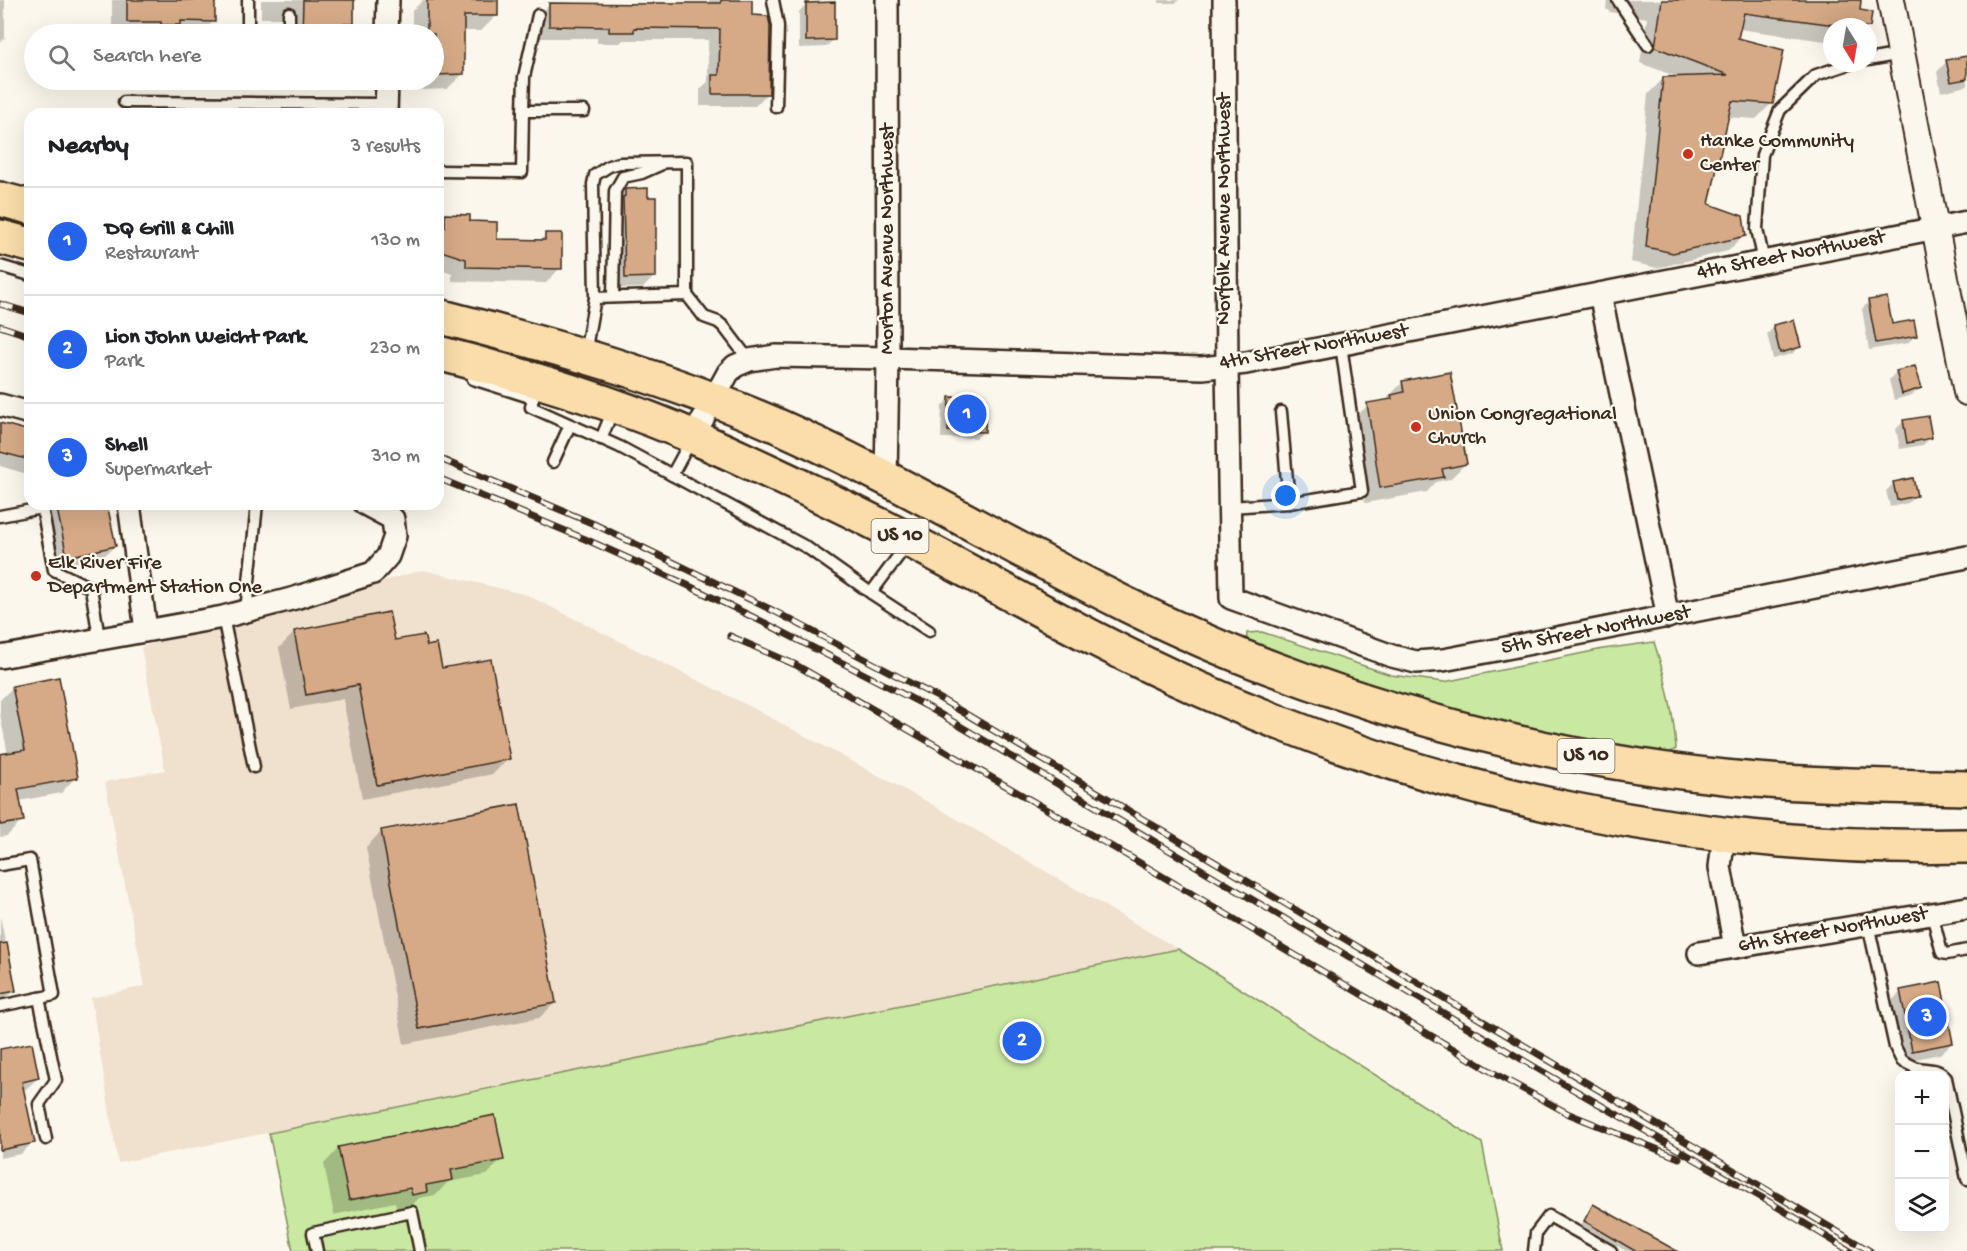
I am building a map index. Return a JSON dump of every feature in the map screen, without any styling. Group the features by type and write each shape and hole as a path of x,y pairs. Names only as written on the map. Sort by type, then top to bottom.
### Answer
{"highway":[{"path":"0,200 24,206"},
{"path":"0,237 24,243"},
{"name":"US 10","path":"444,318 584,355 714,399 795,434 886,479 1173,627 1281,672 1432,721 1592,758 1699,773 1803,783 1967,788"},
{"name":"US 10","path":"444,355 535,390 614,407 693,437 789,480 1152,668 1254,713 1395,765 1503,794 1613,817 1724,834 1851,844 1967,846"}],"street":[{"path":"387,24 388,0"},
{"name":"Morton Avenue Northwest","path":"886,0 888,358 886,479"},
{"name":"Norfolk Avenue Northwest","path":"1224,0 1231,598"},
{"path":"1891,0 1966,384"},
{"path":"386,108 387,90"},
{"name":"4th Street Northwest","path":"693,437 728,373 735,366 749,360 776,356 1202,368 1227,366 1967,222"},
{"path":"1600,294 1668,616"},
{"path":"0,405 24,411"},
{"path":"130,510 146,630"},
{"path":"0,657 223,617 295,598 373,573 388,556 395,536 393,519 376,510"},
{"name":"5th Street Northwest","path":"1231,598 1392,656 1416,662 1443,660 1967,557"},
{"path":"1724,834 1720,867 1735,947"},
{"name":"6th Street Northwest","path":"1699,953 1967,909"}],"lane":[{"path":"248,0 248,24"},
{"path":"773,0 778,26 776,107"},
{"path":"1618,0 1648,45"},
{"path":"289,13 289,24"},
{"path":"444,171 522,171 524,77 538,15"},
{"path":"1877,58 1901,54"},
{"path":"1764,262 1757,229 1762,155 1780,110 1816,75 1825,72"},
{"path":"124,102 349,108"},
{"path":"523,111 584,111"},
{"path":"584,355 596,298 593,184 595,175 609,166 620,163 687,162 687,295 704,317 724,327 749,360"},
{"path":"613,297 615,191 623,177 642,173 666,163"},
{"path":"0,266 24,273"},
{"path":"596,298 687,295"},
{"path":"1230,507 1289,503 1362,491 1341,345"},
{"path":"467,377 535,390 531,407 602,439 806,547 929,631"},
{"path":"602,439 614,407"},
{"path":"1281,412 1289,503"},
{"path":"553,462 570,425"},
{"path":"672,475 693,437"},
{"path":"0,516 32,510"},
{"path":"42,510 54,570 91,588 99,638"},
{"path":"246,611 256,510"},
{"path":"871,593 910,541"},
{"path":"223,617 254,767"},
{"path":"0,866 30,860 54,995 0,1006"},
{"path":"1932,914 1942,952 1947,954 1967,950"},
{"path":"1868,924 1895,1047 1902,1061 1917,1068 1930,1068 1946,1077 1967,1179"},
{"path":"39,998 56,1080 39,1104 46,1139"},
{"path":"317,1251 313,1233 412,1212 420,1251"},
{"path":"1533,1251 1536,1233 1550,1216 1611,1251"}],"shaded area":[{"path":"423,570 527,595 751,707 933,805 1178,949 118,1163 91,998 145,986 105,782 165,770 141,647"}],"green space":[{"path":"1262,632 1391,675 1444,682 1603,649 1654,642 1668,695 1676,749 1662,757 1440,712 1246,644 1247,633"},
{"path":"1178,949 1482,1143 1503,1251 293,1251 269,1133"}],"building":[{"path":"127,0 215,0 215,22 181,21 181,24 161,24 161,22 127,22"},
{"path":"303,0 354,0 354,24 302,24"},
{"path":"427,0 498,0 498,16 464,16 464,74 444,75 444,24 427,24"},
{"path":"721,0 752,0 752,15 768,16 770,25 769,94 712,94 712,75 719,75 720,29 634,28 634,32 609,32 609,27 549,26 549,3 721,3"},
{"name":"Hanke Community Center","path":"1662,0 1861,0 1860,10 1872,12 1871,18 1823,18 1823,23 1744,13 1738,38 1784,50 1773,104 1732,101 1709,204 1743,216 1746,236 1673,253 1646,247 1663,77 1728,75 1655,47"},
{"path":"835,2 835,40 806,41 806,3"},
{"path":"1967,56 1967,79 1951,82 1946,60"},
{"path":"648,188 648,197 656,197 656,277 625,278 623,197 625,189"},
{"path":"445,214 470,215 470,221 497,222 497,239 545,240 545,233 562,233 562,269 466,267 466,259 444,252"},
{"path":"1887,297 1892,324 1914,320 1917,336 1876,343 1868,300"},
{"path":"1794,320 1801,347 1780,353 1773,325"},
{"path":"1915,366 1922,388 1902,394 1896,371"},
{"name":"Union Congregational Church","path":"1450,372 1467,464 1442,469 1444,477 1380,488 1367,403 1392,399 1391,395 1404,392 1402,381"},
{"path":"949,397 986,398 985,432 948,431"},
{"path":"1928,416 1932,438 1907,443 1903,420"},
{"path":"0,423 24,429 24,458 0,452"},
{"path":"1913,478 1917,496 1897,500 1893,482"},
{"path":"57,510 108,510 116,546 67,557"},
{"path":"389,612 395,640 424,635 427,646 437,644 442,668 491,659 510,759 377,785 358,685 306,695 294,631"},
{"path":"59,677 78,778 18,789 24,821 0,825 0,754 25,750 12,686"},
{"path":"519,804 556,1003 419,1029 381,830"},
{"path":"7,943 16,991 0,994 0,944"},
{"path":"1941,982 1953,1043 1912,1051 1900,990"},
{"path":"32,1043 39,1078 22,1082 35,1143 0,1150 0,1049"},
{"path":"495,1115 504,1160 451,1170 453,1180 426,1185 427,1192 412,1195 410,1188 349,1200 338,1147"},
{"path":"1593,1204 1677,1251 1635,1251 1584,1221"}],"railway":[{"path":"0,304 24,311"},
{"path":"0,326 24,334"},
{"path":"444,461 594,524 774,611 939,698 1870,1251"},
{"path":"444,480 585,539 683,583 928,707 1850,1251"},
{"path":"730,636 796,665 1135,860 1499,1076 1569,1114 1679,1158"}],"place":[{"name":"Hanke Community Center","path":"1688,154"},
{"name":"DQ Grill & Chill","path":"967,414"},
{"name":"Union Congregational Church","path":"1416,427"},
{"name":"Elk River Fire Department Station One","path":"36,576"},
{"name":"Shell","path":"1927,1017"},
{"name":"Lion John Weicht Park","path":"1022,1041"}]}
